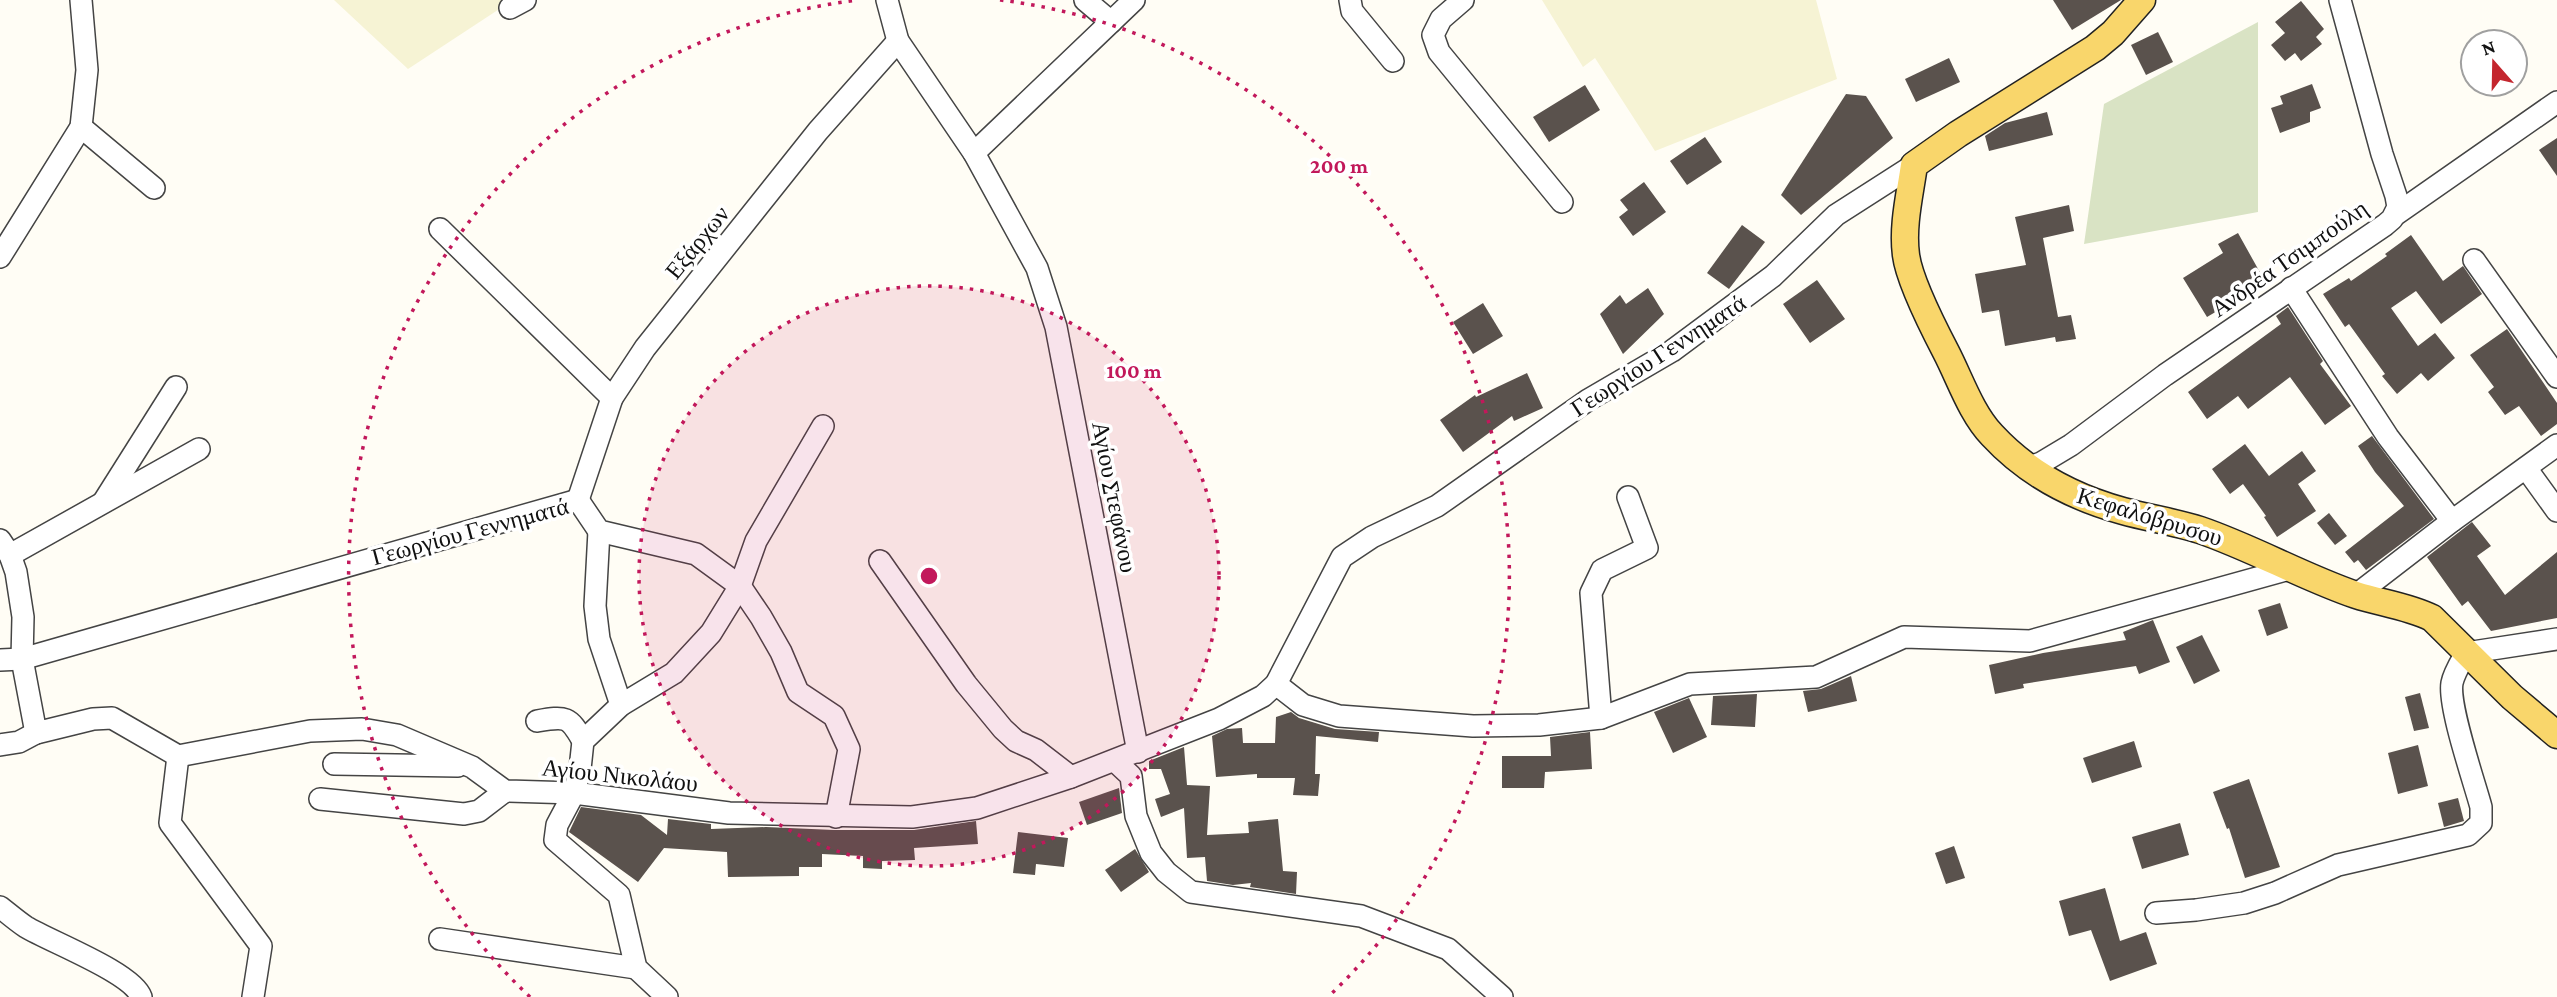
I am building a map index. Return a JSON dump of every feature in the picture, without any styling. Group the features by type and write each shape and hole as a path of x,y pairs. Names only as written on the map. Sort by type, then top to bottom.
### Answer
{"main road":[{"name":"Γεωργίου Γεννηματά","path":"1914,165 1958,134 2095,48 2113,33 2142,0"},
{"name":"Κεφαλόβρυσου","path":"1914,165 1905,231 1906,257 1935,330 1980,419 2002,446 2027,468 2084,498 2196,529 2247,547 2356,595 2418,611 2432,618 2512,697 2557,735"}],"street":[{"path":"0,257 81,127 87,70 81,0"},
{"name":"Αγίου Στεφάνου","path":"887,0 898,41 974,153 1037,268 1055,327 1138,752"},
{"path":"1085,0 1111,22"},
{"path":"974,153 1134,0"},
{"path":"1350,0 1352,11 1393,61"},
{"path":"1463,0 1441,19 1433,35 1439,52 1562,202"},
{"name":"Ανδρέα Τσιμπούλη","path":"2027,468 2071,444 2165,375 2385,225 2395,215 2398,207 2396,196 2340,0"},
{"name":"Εξάρχων","path":"578,500 612,398 645,348 818,131 898,41"},
{"path":"2395,215 2557,102"},
{"path":"81,127 154,188"},
{"name":"Γεωργίου Γεννηματά","path":"1276,684 1342,557 1372,537 1437,506 1588,400 1672,351 1773,276 1836,215 1914,165"},
{"path":"440,229 612,398"},
{"path":"2474,260 2557,377"},
{"path":"2291,288 2388,437 2452,521"},
{"path":"103,503 176,387"},
{"path":"583,741 621,705 674,673 711,633 740,586 755,541 822,426"},
{"path":"2356,595 2557,445"},
{"path":"36,733 22,659 23,617 16,572 5,547 103,503 199,449"},
{"path":"2526,468 2557,511"},
{"path":"1601,718 1591,593 1602,570 1647,548 1628,497"},
{"name":"Γεωργίου Γεννηματά","path":"0,660 22,659 578,500 599,531 696,554 740,586 781,652 798,692 834,716 849,749 836,817"},
{"path":"599,531 597,617 600,639 621,705"},
{"path":"880,561 966,684 1003,729 1016,741 1036,750 1072,778"},
{"path":"1276,684 1304,705 1339,716 1473,726 1539,725 1601,718 1690,684 1816,677 1904,637 2030,641 2293,568"},
{"path":"2156,913 2196,911 2263,898 2331,867 2468,835 2474,831 2481,823 2481,807 2451,687 2466,653 2557,639"},
{"name":"Αγίου Νικολάου","path":"505,792 574,793 729,813 892,818 943,814 977,808 1072,778 1242,708 1263,696 1276,684"},
{"path":"537,722 560,717 572,723 583,741 574,793 557,825 555,840 619,895 636,968 667,997"},
{"path":"0,745 19,743 36,733 93,719 112,718 178,756 310,731 362,729 397,735 472,766 505,792 479,811 464,814 320,799"},
{"path":"178,756 170,823 261,946 253,997"},
{"path":"1115,761 1131,776 1136,816 1151,853 1166,873 1191,892 1361,916 1448,949 1502,997"},
{"path":"334,764 472,766"},
{"path":"0,907 26,927 121,977 139,989 141,997"},
{"path":"440,939 636,968"}],"shaded area":[{"path":"334,0 513,0 408,69"},
{"path":"1542,0 1816,0 1837,79 1655,151 1595,58 1583,67"}],"green space":[{"path":"2258,22 2258,212 2084,244 2104,104"}],"building":[{"path":"2053,0 2121,0 2072,30"},
{"path":"2301,1 2324,29 2316,37 2322,44 2301,61 2295,53 2285,61 2271,45 2285,33 2275,22"},
{"path":"2158,32 2173,62 2146,75 2131,45"},
{"path":"1949,58 1960,82 1916,102 1905,79"},
{"path":"2312,84 2321,108 2310,112 2310,122 2280,133 2271,108 2283,104 2280,96"},
{"path":"1585,85 1600,110 1549,142 1533,117"},
{"path":"1846,94 1866,96 1893,138 1801,215 1781,195"},
{"path":"2047,112 2053,135 1989,151 1985,136 2005,123"},
{"path":"1705,137 1722,162 1687,185 1670,161"},
{"path":"2557,138 2557,176 2539,150"},
{"path":"1644,182 1666,212 1633,236 1619,217 1628,210 1620,200"},
{"path":"2069,205 2074,231 2043,238 2058,317 2071,315 2076,339 2056,342 2055,337 2005,346 1999,310 1982,313 1975,274 2026,265 2015,217"},
{"path":"1742,225 1765,242 1729,289 1707,273"},
{"path":"2238,233 2267,285 2207,317 2183,278 2223,253 2218,244"},
{"path":"2411,235 2443,281 2463,266 2482,294 2441,324 2416,291 2391,308 2418,346 2435,333 2455,358 2428,381 2421,373 2397,394 2382,376 2385,374 2349,324 2345,327 2323,294 2349,278 2351,281"},
{"path":"1817,280 1845,319 1810,343 1783,304"},
{"path":"1648,288 1664,314 1623,354 1600,314 1620,295 1626,304"},
{"path":"1483,303 1503,336 1473,354 1453,322"},
{"path":"2288,307 2323,361 2320,364 2351,406 2325,425 2290,377 2248,409 2238,396 2207,419 2188,392 2281,324 2276,316"},
{"path":"2507,329 2557,403 2557,424 2541,436 2519,406 2505,415 2488,392 2494,387 2470,355"},
{"path":"1527,373 1543,408 1514,421 1512,416 1463,452 1440,420 1475,395 1476,397"},
{"path":"2372,436 2434,519 2366,570 2358,560 2354,563 2345,552 2404,506 2375,472 2358,446"},
{"path":"2245,444 2269,476 2302,451 2316,471 2298,484 2316,511 2277,537 2243,484 2230,494 2212,469"},
{"path":"2329,513 2347,536 2335,545 2317,523"},
{"path":"2472,522 2491,546 2477,556 2505,595 2557,552 2557,618 2491,631 2468,601 2462,606 2427,557"},
{"path":"2280,603 2288,628 2267,636 2258,610"},
{"path":"2153,620 2170,662 2139,674 2136,666 2023,684 2024,688 1995,694 1989,665 2043,653 2126,640 2123,632"},
{"path":"2202,635 2220,671 2194,684 2176,647"},
{"path":"1851,676 1857,701 1808,712 1803,691 1821,689"},
{"path":"2420,693 2429,728 2414,731 2405,697"},
{"path":"1757,694 1755,727 1711,725 1713,696"},
{"path":"1689,698 1707,737 1673,753 1654,712"},
{"path":"1291,712 1299,718 1335,729 1379,732 1378,742 1316,736 1315,774 1320,774 1318,796 1293,795 1295,778 1257,778 1257,774 1216,777 1212,736 1227,729 1242,728 1243,743 1275,743 1276,717"},
{"path":"1590,732 1592,769 1545,772 1544,788 1502,788 1502,756 1551,756 1550,737"},
{"path":"2134,741 2142,767 2092,783 2083,758"},
{"path":"2418,745 2428,786 2398,794 2388,753"},
{"path":"1184,747 1187,785 1210,786 1207,835 1249,833 1248,822 1278,819 1283,871 1297,872 1296,894 1250,887 1251,883 1233,885 1207,881 1205,857 1187,858 1184,808 1161,817 1155,799 1170,794 1161,769 1149,769 1149,761"},
{"path":"2249,779 2280,867 2245,878 2229,828 2227,829 2213,792"},
{"path":"1119,788 1122,813 1087,825 1079,802"},
{"path":"2458,798 2464,821 2444,827 2438,803"},
{"path":"581,807 641,815 667,835 668,819 711,824 711,829 766,827 834,830 914,830 976,821 978,844 914,848 915,860 882,861 882,869 863,868 863,856 822,854 822,867 799,867 799,876 728,877 727,852 664,848 638,882 569,832"},
{"path":"2180,823 2189,855 2142,869 2132,837"},
{"path":"1018,832 1068,838 1064,867 1036,864 1035,875 1013,873"},
{"path":"1954,846 1965,878 1946,884 1935,853"},
{"path":"1135,849 1149,872 1121,892 1105,870"},
{"path":"2105,888 2120,941 2146,932 2157,964 2110,981 2091,930 2069,936 2059,901"}]}
